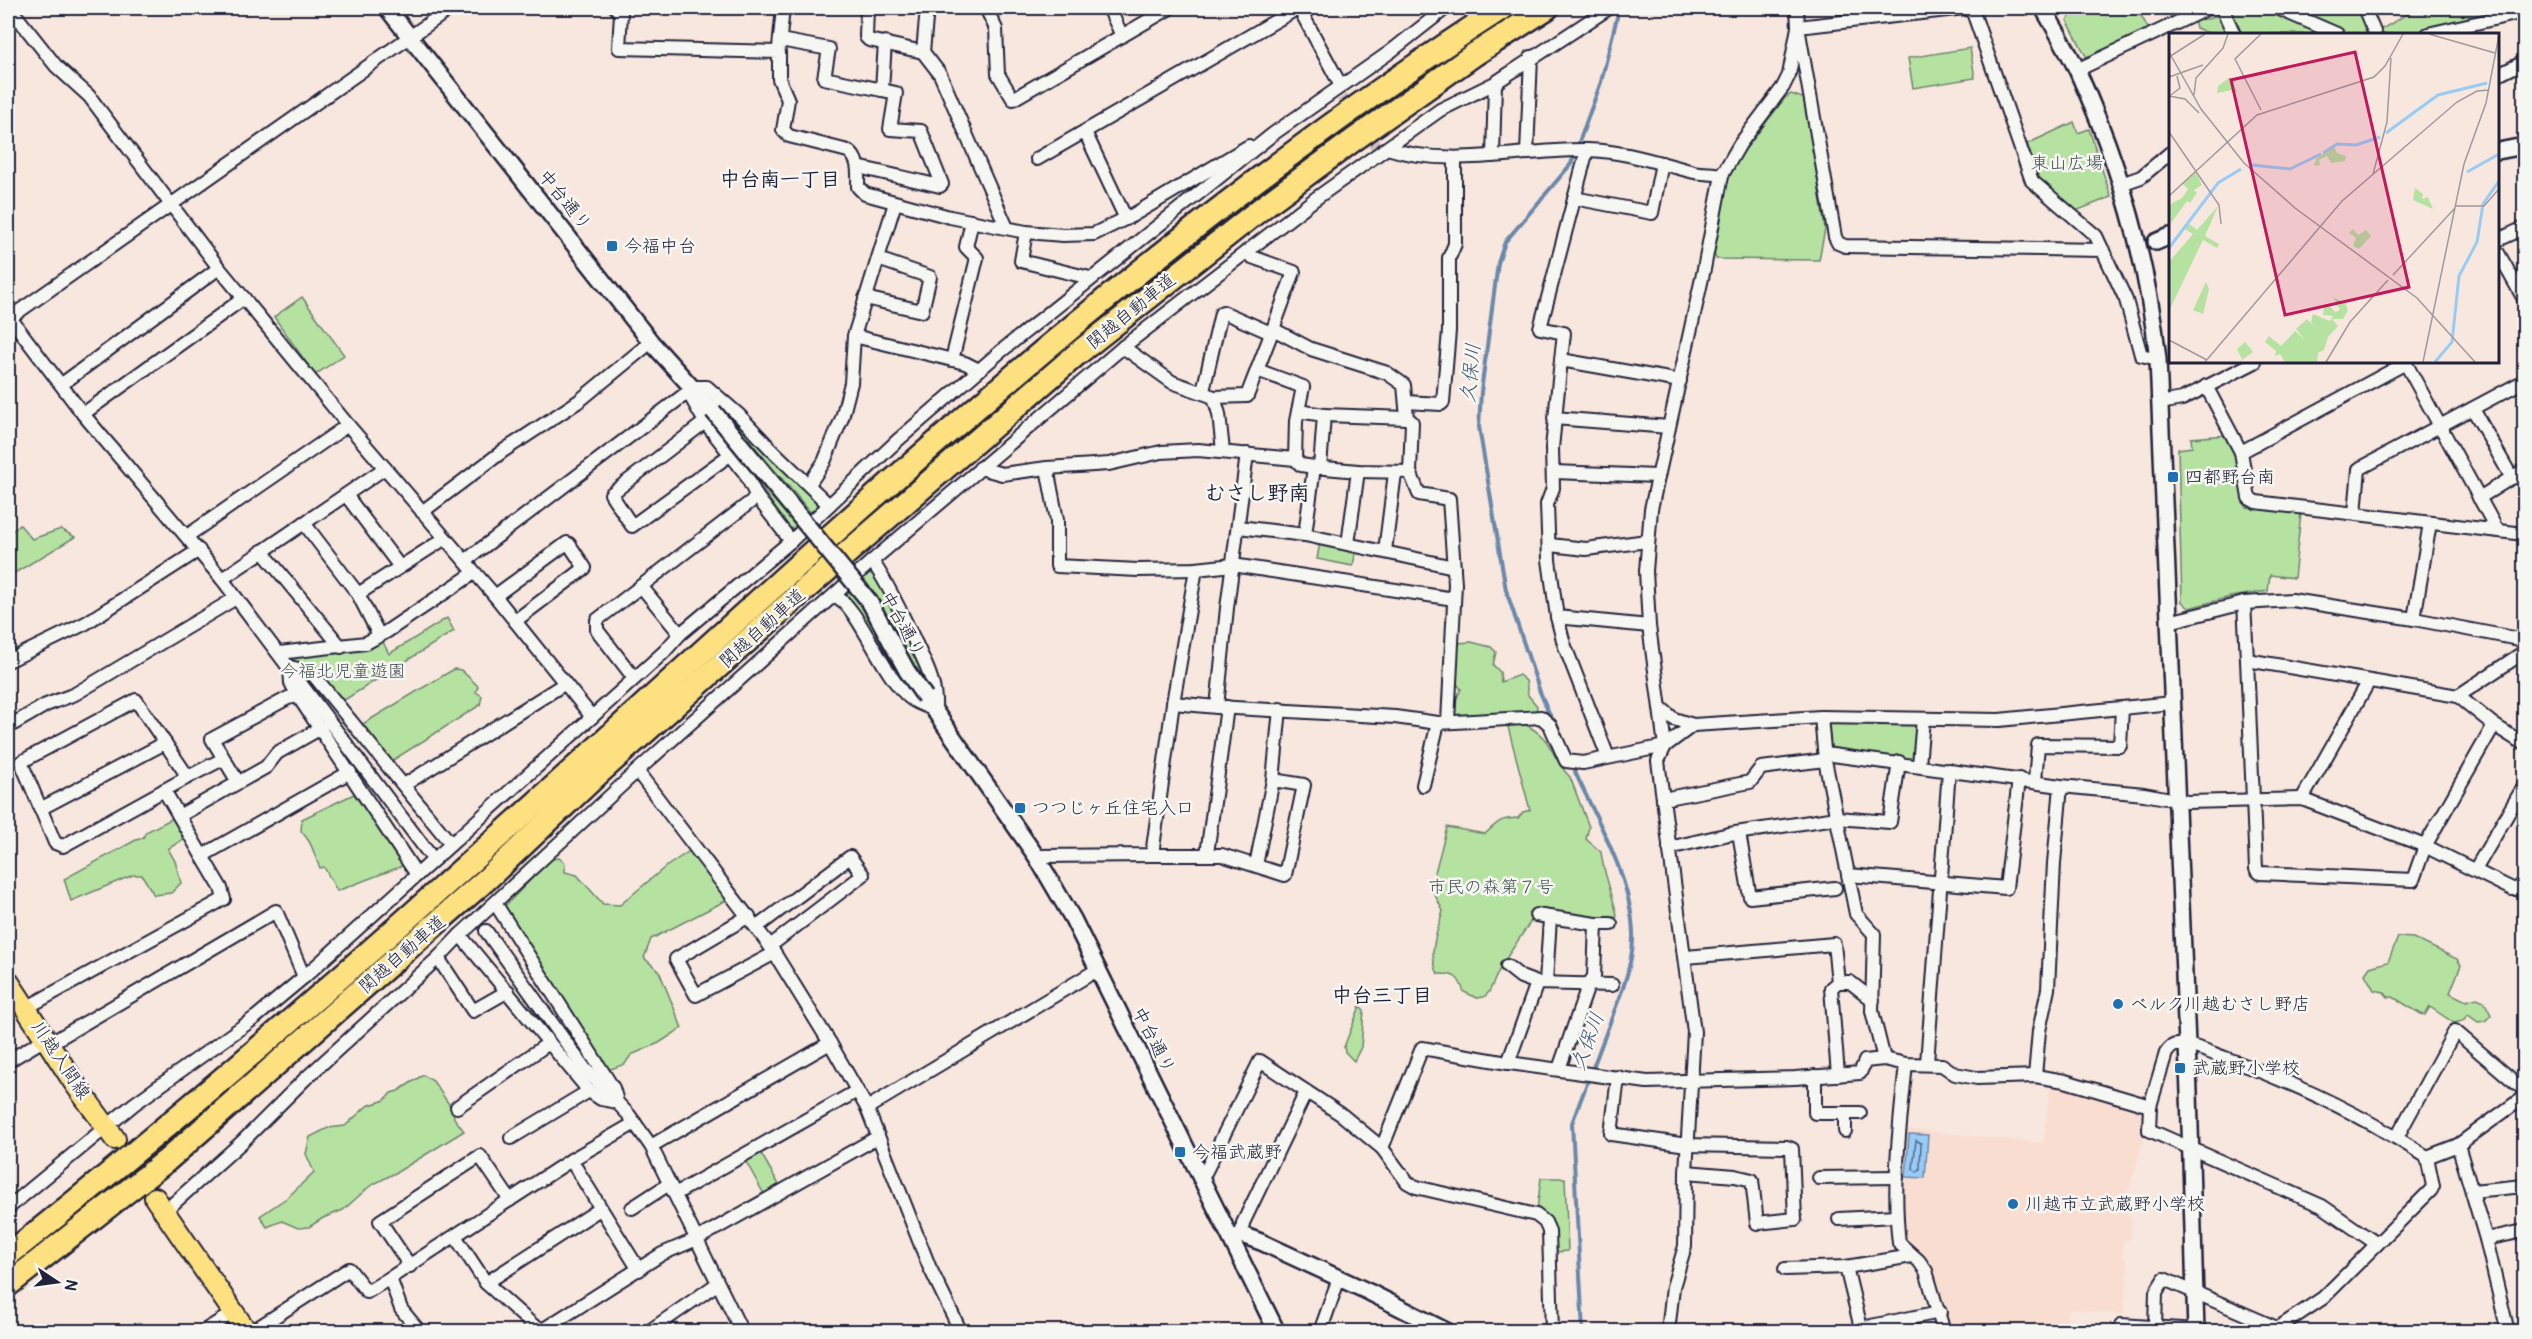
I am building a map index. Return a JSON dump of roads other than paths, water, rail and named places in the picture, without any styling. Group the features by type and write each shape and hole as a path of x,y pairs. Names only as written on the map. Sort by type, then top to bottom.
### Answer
{"highway":[{"name":"関越自動車道","path":"8,1255 147,1144 296,1018 774,586 931,447 1065,333 1227,203 1349,113 1503,8"},
{"name":"関越自動車道","path":"8,1285 175,1154 489,878 599,773 810,585 1077,354 1267,204 1475,54 1546,8"}],"main road":[{"name":"川越入間線","path":"8,981 47,1042 111,1133"},
{"path":"160,1205 249,1332"}],"street":[{"path":"10,8 56,66 89,96 219,268 348,425 495,596 592,717"},
{"name":"中台通り","path":"387,8 577,245 709,416 869,601 904,666 1036,856 1073,919 1202,1179 1236,1237 1277,1332"},
{"path":"430,855 222,579 83,414 62,384 8,318 451,8"},
{"path":"616,8 621,13 619,48 779,46 829,49 824,78 896,93 890,129 921,131 942,184 940,186 858,167"},
{"path":"783,8 779,46 779,79 788,100 783,130 789,136 854,154 858,167 858,187 861,191 895,203 1026,232 1063,236 1094,234 1126,219 1252,144 1268,138"},
{"path":"867,8 866,37 923,52 940,74 1007,228"},
{"path":"923,52 927,8"},
{"path":"986,8 996,29 998,74 1013,99 1170,8"},
{"path":"1109,8 1122,36"},
{"path":"1037,159 1298,8 1340,91"},
{"path":"8,1208 111,1133 134,1104 256,1017 304,977 592,717 680,634 791,540 898,440 979,370 1090,278 1268,138 1340,91 1446,8"},
{"path":"160,1205 243,1141 375,1014 637,771 872,561 1123,347 1381,149 1440,110 1494,83 1609,8"},
{"path":"1797,8 1798,27 1833,227 1838,243 1845,246 2103,250"},
{"path":"1798,27 1953,9 1965,8 1973,12 2032,181 2089,229 2103,250 2126,300 2141,355 2158,359"},
{"path":"2043,8 2077,70 2106,139 2121,184 2144,262 2153,309 2158,359 2191,1149 2196,1331 2121,1326"},
{"path":"2077,70 2208,8"},
{"path":"2222,8 2234,33"},
{"path":"2277,8 2335,33"},
{"path":"2364,8 2375,33"},
{"path":"2432,33 2524,12"},
{"path":"1668,1332 1672,1287 1685,1246 1687,1145 1694,1032 1686,957 1658,761 1665,746 1649,626 1647,541 1657,476 1680,381 1722,175 1740,144 1783,87 1789,75 1798,27"},
{"path":"882,90 885,42"},
{"path":"1527,153 1531,57"},
{"path":"2499,74 2524,62"},
{"path":"1492,156 1494,83"},
{"path":"1084,132 1126,219"},
{"path":"2499,151 2524,146"},
{"path":"1381,149 1455,159 1587,150 1633,155 1698,173 1722,175"},
{"path":"1587,150 1540,328 1564,333 1554,418 1553,488 1547,504 1549,560 1557,617 1567,651 1608,757"},
{"path":"2121,184 2141,177 2169,154"},
{"path":"1406,402 1441,404 1443,402 1449,331 1449,258 1455,244 1455,159"},
{"path":"1574,198 1652,213 1662,163"},
{"path":"809,484 824,462 842,418 851,383 854,336 895,203"},
{"path":"952,360 978,258 966,247 972,221"},
{"path":"2499,240 2524,228"},
{"path":"1026,232 1021,261 1090,278"},
{"path":"1123,347 1172,382 1209,394 1245,397 1294,272 1252,257 1246,252"},
{"path":"2499,255 2524,299"},
{"path":"865,298 921,311 930,277 878,259"},
{"path":"62,384 219,268"},
{"path":"83,414 244,298"},
{"path":"1223,451 1219,414 1209,394 1221,313 1223,312 1272,331 1311,350 1387,373 1404,385 1407,418"},
{"path":"854,336 952,360 979,370"},
{"path":"422,512 503,451 579,401 651,342"},
{"path":"1561,360 1680,381"},
{"path":"2160,402 2182,399 2252,363"},
{"path":"2241,452 2404,363"},
{"path":"2407,363 2439,427 2497,530"},
{"path":"1257,370 1304,387 1298,411 1295,459"},
{"path":"2355,513 2359,470 2524,381"},
{"path":"465,561 690,390 708,387 829,505"},
{"path":"2206,387 2241,452 2249,498 2252,501 2524,534"},
{"path":"2473,409 2512,477"},
{"path":"1298,411 1324,415 1407,418 1412,422 1410,472 1419,494 1449,499 1454,599 1443,722 1423,785"},
{"path":"1305,535 1324,415"},
{"path":"731,454 632,526 610,494 709,416 745,473 757,497 791,540"},
{"path":"1554,418 1669,427"},
{"path":"187,536 348,425"},
{"path":"980,468 1002,474 1109,464 1161,452 1223,451 1295,459 1301,465 1317,467 1410,472"},
{"path":"1207,854 1233,565 1247,454"},
{"path":"222,579 385,468"},
{"path":"1047,468 1057,520 1057,566 1138,570 1233,565 1454,599"},
{"path":"2479,498 2524,470"},
{"path":"1348,544 1358,471"},
{"path":"1385,551 1395,472"},
{"path":"1554,472 1657,476"},
{"path":"346,495 400,567"},
{"path":"634,678 597,630 597,620 757,497"},
{"path":"304,523 358,594 379,635"},
{"path":"2414,619 2430,523"},
{"path":"1239,527 1305,535 1454,567"},
{"path":"358,594 444,539"},
{"path":"1550,546 1586,549 1647,541"},
{"path":"495,596 567,543 569,544 585,568 515,621"},
{"path":"8,661 86,623 198,550"},
{"path":"262,551 341,647"},
{"path":"835,596 840,598 852,612 881,663 896,684 910,699 935,710 936,693 929,669 896,598 872,561"},
{"path":"1152,855 1173,703 1196,568"},
{"path":"279,653 366,643 474,573"},
{"path":"641,586 680,634"},
{"path":"8,727 46,705 75,694 236,598"},
{"path":"2169,622 2244,603 2292,600 2414,619 2524,640"},
{"path":"2244,603 2256,868 2260,873 2413,880 2425,846 2494,725"},
{"path":"1557,617 1649,626"},
{"path":"2458,696 2524,652"},
{"path":"2247,660 2458,696 2494,725 2524,744"},
{"path":"290,667 291,683 298,696 417,875"},
{"path":"290,667 311,672 452,844"},
{"path":"2302,799 2369,681"},
{"path":"404,785 564,684"},
{"path":"238,782 212,739 288,698 298,696"},
{"path":"188,777 136,700 21,762 55,843 63,846 222,759"},
{"path":"1173,703 1443,722 1541,717 1550,725 1566,761 1583,763 1665,746 1693,725"},
{"path":"1660,707 1674,719 1693,725 1821,717 1999,720 2172,703"},
{"path":"2036,781 2038,745 2120,746 2122,708"},
{"path":"1256,865 1273,780 1280,710"},
{"path":"1821,717 1825,757 1856,914 1874,934 1872,1011 1884,1059"},
{"path":"1919,765 1923,719"},
{"path":"179,816 266,767 277,753 321,728"},
{"path":"40,808 165,743"},
{"path":"1663,799 1750,782 1761,768 1825,757 1899,762 2061,786 2176,798 2187,802 2302,799 2425,846 2512,889 2518,889 2524,882"},
{"path":"1669,848 1739,833 1836,818 1892,820 1899,762"},
{"path":"1927,1063 1949,770"},
{"path":"637,771 757,927 830,1043 867,1108 929,1266 961,1332"},
{"path":"202,856 350,772"},
{"path":"1848,875 2006,888 2019,779"},
{"path":"1036,856 1222,855 1284,875 1304,785 1273,780"},
{"path":"2035,1076 2039,1031 2048,989 2054,863 2061,786"},
{"path":"2475,870 2524,786"},
{"path":"26,1008 224,899 221,888 164,790"},
{"path":"1739,833 1750,897 1835,888"},
{"path":"749,916 676,959 696,995 773,950 863,875 850,858 757,927"},
{"path":"495,903 613,1088 617,1102"},
{"path":"8,1061 47,1042 276,911 304,977"},
{"path":"1536,915 1611,924"},
{"path":"1508,1063 1542,982 1550,918"},
{"path":"1559,1069 1589,983 1594,977 1596,924"},
{"path":"486,931 585,1070 617,1102 651,1146 742,1332"},
{"path":"460,935 589,1091 601,1099 617,1102"},
{"path":"1686,957 1834,944 1838,982"},
{"path":"438,958 473,1011 508,991"},
{"path":"1508,966 1521,977 1542,982 1612,985"},
{"path":"867,1108 1097,970"},
{"path":"1838,1075 1831,988 1838,982 1850,982 1873,1000"},
{"path":"2397,1137 2455,1030 2524,1090"},
{"path":"457,1107 549,1043"},
{"path":"651,1146 830,1043"},
{"path":"2156,1328 2156,1292 2164,1279 2275,1330 2323,1298 2432,1190 2433,1186 2427,1157 2397,1137 2306,1090 2198,1048 2176,1045 2166,1053 2150,1106 2149,1130 2322,1206 2377,1244"},
{"path":"1382,1148 1422,1048 1508,1063 1647,1082 1860,1074 1865,1061 1884,1059 1906,1064 1942,1065 1955,1074 1977,1078 2035,1076 2065,1081 2150,1106"},
{"path":"1202,1179 1260,1061 1342,1114 1382,1148 1407,1182 1416,1187 1536,1215 1545,1221 1549,1231 1552,1332"},
{"path":"1906,1064 1899,1125 1896,1216 1899,1243 1919,1261 1926,1271 1940,1312 1944,1332"},
{"path":"1815,1076 1815,1113 1860,1113"},
{"path":"1618,1077 1611,1133 1687,1145 1787,1147 1792,1149 1795,1219 1757,1223 1752,1179 1686,1173"},
{"path":"511,1138 589,1091"},
{"path":"632,1208 857,1091"},
{"path":"1306,1092 1236,1237 1339,1278 1448,1332"},
{"path":"2427,1157 2458,1144 2524,1097"},
{"path":"1845,1113 1845,1131"},
{"path":"249,1332 349,1269 367,1292 571,1160 635,1123"},
{"path":"455,1236 486,1283 535,1327 544,1329 662,1254 697,1239 878,1137"},
{"path":"2458,1144 2486,1239 2508,1332"},
{"path":"410,1266 380,1221 480,1156 510,1200"},
{"path":"571,1160 639,1270"},
{"path":"1819,1178 1897,1177"},
{"path":"2472,1191 2524,1186"},
{"path":"486,1283 600,1209"},
{"path":"1839,1219 1896,1216"},
{"path":"2486,1239 2524,1231"},
{"path":"1785,1269 1846,1267 1912,1256"},
{"path":"1846,1267 1861,1330 1940,1312"},
{"path":"390,1278 401,1309 420,1332"},
{"path":"1320,1332 1339,1278"},
{"path":"648,1332 717,1284"},
{"path":"202,1332 233,1312"}],"water":[{"path":"1909,1134 1928,1135 1925,1178 1906,1177"}],"waterway":[{"name":"久保川","path":"1553,722 1540,692 1506,590 1479,427 1481,392 1498,263 1505,242 1571,164 1601,82 1617,17"},
{"name":"久保川","path":"1575,772 1620,871 1631,912 1633,933 1631,961 1623,988 1572,1123 1583,1332"}],"tunnel":[{"path":"1342,97 1377,147"},
{"path":"430,855 486,931"}],"place":[{"name":"今福中台","path":"612,246"},
{"name":"四都野台南","path":"2173,477"},
{"name":"つつじヶ丘住宅入口","path":"1020,808"},
{"name":"ベルク川越むさし野店","path":"2118,1004"},
{"name":"武蔵野小学校","path":"2180,1068"},
{"name":"今福武蔵野","path":"1180,1152"},
{"name":"川越市立武蔵野小学校","path":"2013,1204"}],"district":[{"name":"中台南一丁目","path":"780,179"},
{"name":"むさし野南","path":"1257,493"},
{"name":"中台三丁目","path":"1382,995"}],"park label":[{"name":"東山広場","path":"2067,163"},
{"name":"今福北児童遊園","path":"343,671"},
{"name":"市民の森第７号","path":"1491,887"}]}
